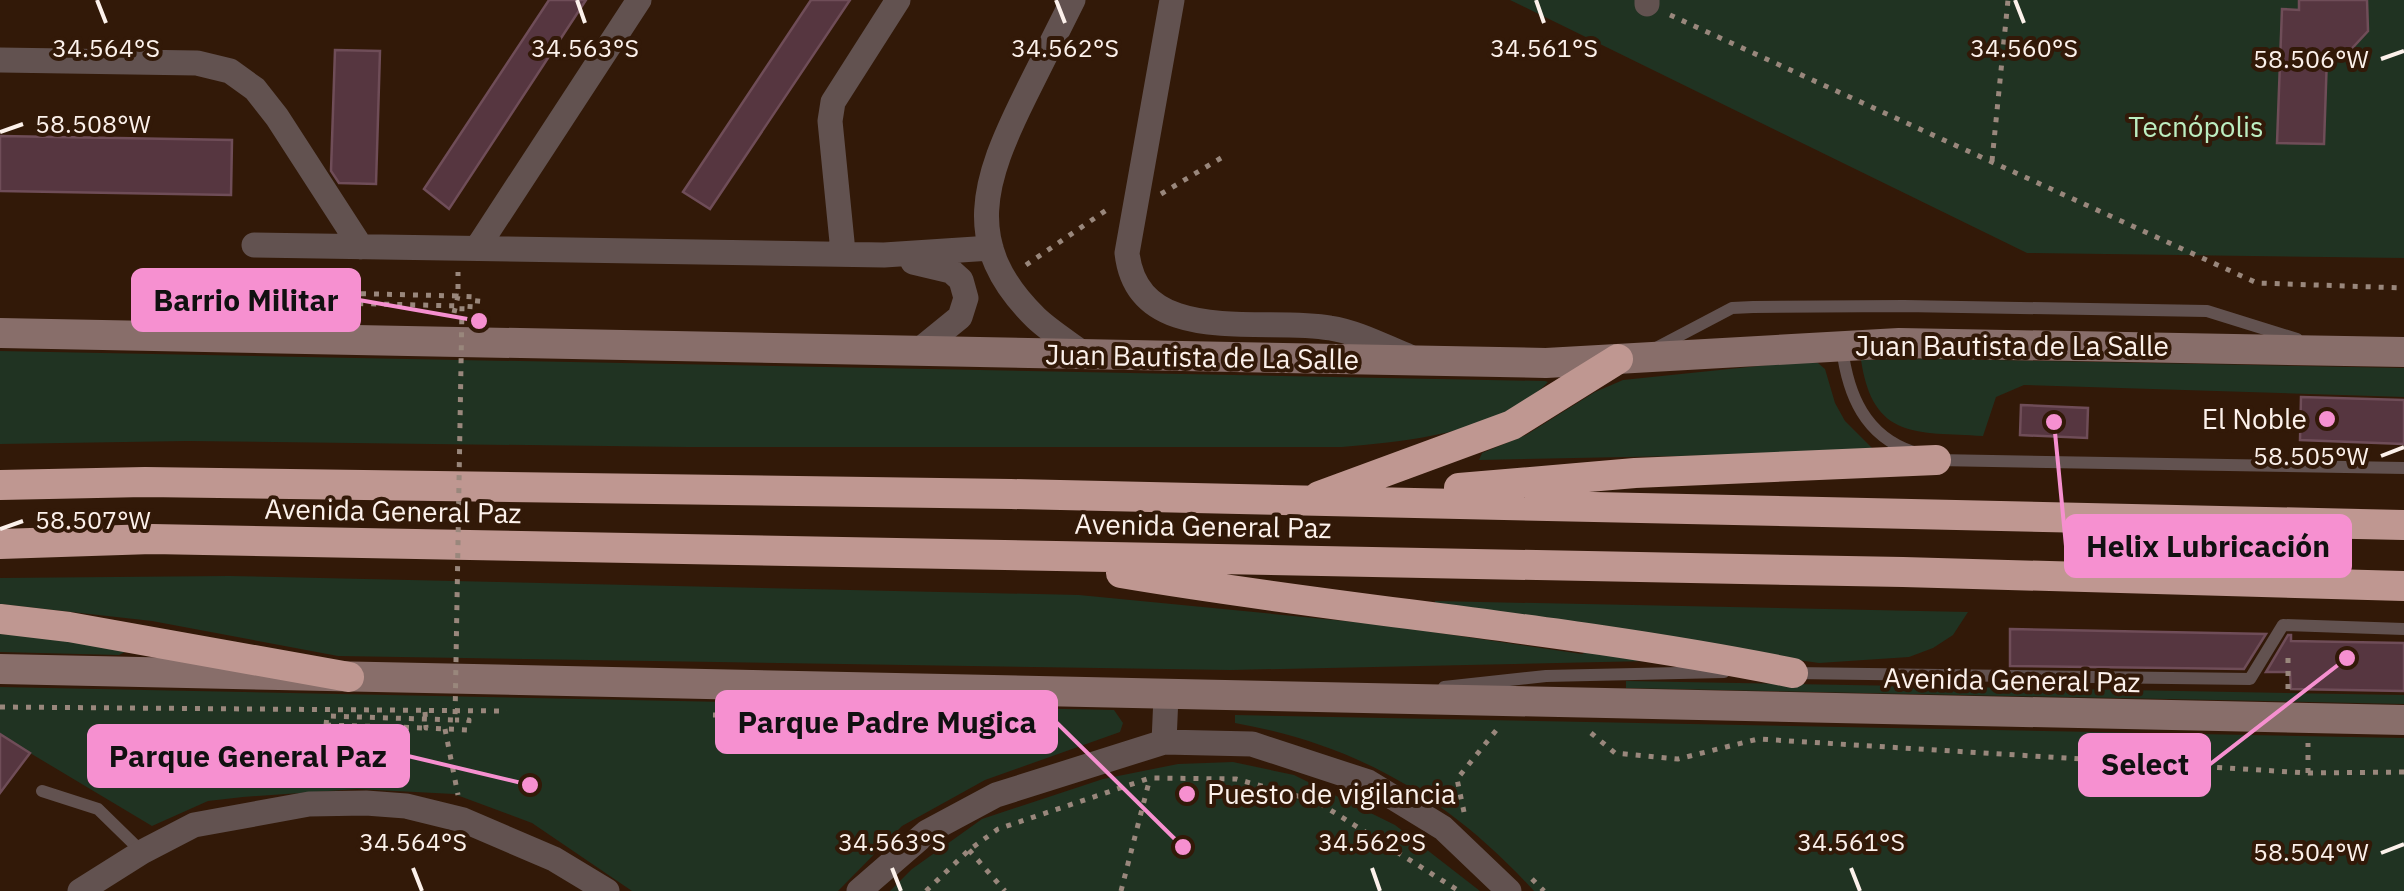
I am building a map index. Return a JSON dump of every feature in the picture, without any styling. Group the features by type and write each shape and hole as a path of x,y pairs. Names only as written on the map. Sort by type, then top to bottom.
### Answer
{"highway":[{"path":"1302,502 1512,424 1627,359"},
{"path":"1302,502 1635,473 1936,460"},
{"name":"Avenida General Paz","path":"0,485 265,484 1011,494 2404,525"},
{"name":"Avenida General Paz","path":"0,544 152,538 2404,586"},
{"path":"1020,556 1243,594 1700,654 1793,672"},
{"path":"0,620 69,627 348,677"}],"street":[{"path":"477,248 639,0"},
{"path":"842,252 830,121 833,102 898,0"},
{"path":"1073,0 998,150 985,220 991,248 1006,279 1035,316 1085,355"},
{"path":"1172,0 1126,253 1129,270 1150,303 1194,321 1332,328 1424,362"},
{"path":"0,60 197,63 230,71 255,89 277,117 361,248"},
{"path":"254,245 884,255 991,248"},
{"path":"884,255 952,271 961,280 966,298 960,317 917,352"},
{"name":"Juan Bautista de La Salle","path":"0,333 1546,363 1898,342 2404,352"},
{"name":"Avenida General Paz","path":"0,669 2404,720"},
{"path":"1164,742 1166,696"},
{"path":"859,891 927,832 996,794 1164,742 1252,744 1368,782 1444,828 1516,880"},
{"path":"80,891 194,825 309,804 406,806 463,820 554,860 607,891"}],"lane":[{"path":"1627,359 1732,308 1753,307 2208,311 2332,350"},
{"path":"1842,345 1845,372 1858,410 1895,446 1936,460 2404,468"},
{"path":"1332,698 1546,676 1793,672 2250,680 2283,625 2404,629"},
{"path":"42,791 98,808 142,852"}],"path":[{"path":"1992,161 2008,0"},
{"path":"1647,2 2257,283 2404,288"},
{"path":"1006,279 1105,210 1167,192 1226,155"},
{"path":"458,287 452,320 466,321"},
{"path":"335,294 458,296 478,296 477,306 335,303 335,294"},
{"path":"455,720 462,306"},
{"path":"2289,625 2288,691 2298,691"},
{"path":"0,707 519,711"},
{"path":"425,712 426,728"},
{"path":"700,714 927,720"},
{"path":"327,716 455,720 469,720 468,730 326,725 327,716"},
{"path":"1464,815 1457,780 1500,726"},
{"path":"444,729 463,820"},
{"path":"1575,732 1594,733 1615,753 1678,759 1758,739 2308,773 2404,772"},
{"path":"2308,736 2308,773"},
{"path":"1120,891 1150,778"},
{"path":"926,891 998,828 1150,778 1236,779 1316,801 1460,891"},
{"path":"969,850 1005,891"},
{"path":"1516,880 1544,891"}],"green space":[{"name":"Tecnópolis","path":"1510,0 2404,0 2404,258 2027,253"},
{"path":"0,351 1548,382 1528,399 1479,423 1423,437 1342,447 686,447 187,441 0,444"},
{"path":"1861,360 2404,368 2404,397 2024,385 1996,397 1983,436 1918,431 1887,418 1867,386"},
{"path":"1818,363 1825,369 1845,421 1876,452 1479,460 1482,453 1526,435 1595,392 1623,380"},
{"path":"229,576 1079,595 1386,625 1582,654 1593,649 1648,661 1231,670 338,656 152,621 0,604 0,578"},
{"path":"1435,601 1968,612 1953,635 1909,657 1819,663 1435,608"},
{"path":"0,634 119,642 125,652 0,652"},
{"path":"1626,681 2404,695 2404,704 1626,688"},
{"path":"0,687 1114,710 1123,723 1120,732 985,780 902,826 838,891 632,891 532,823 454,794 357,789 243,797 208,801 152,826 30,753 0,746"},
{"path":"1235,715 2404,738 2404,891 1534,891 1469,829 1399,781 1322,746 1235,723"},
{"path":"1233,762 1294,775 1395,825 1480,891 890,891 912,869 982,819 1103,779 1178,764"}],"building":[{"path":"549,0 586,0 449,209 424,189"},
{"path":"811,0 850,0 710,209 683,192"},
{"path":"2299,0 2367,0 2368,31 2344,57 2327,56 2324,144 2277,143 2282,9 2299,10"},
{"path":"335,50 380,51 376,184 339,183 331,171"},
{"path":"0,136 232,140 231,195 0,191"},
{"path":"2301,397 2404,400 2404,444 2300,440"},
{"path":"2021,405 2088,408 2087,438 2020,435"},
{"path":"2010,629 2266,634 2244,669 2010,666"},
{"path":"2288,635 2291,641 2404,643 2404,691 2291,689 2290,672 2266,672"},
{"path":"0,734 30,753 0,793"}],"place":[{"name":"Barrio Militar","path":"479,321"},
{"name":"El Noble","path":"2327,419"},
{"name":"Helix Lubricación","path":"2054,422"},
{"name":"Select","path":"2347,658"},
{"name":"Parque General Paz","path":"530,785"},
{"name":"Puesto de vigilancia","path":"1187,794"},
{"name":"Parque Padre Mugica","path":"1183,847"}]}
